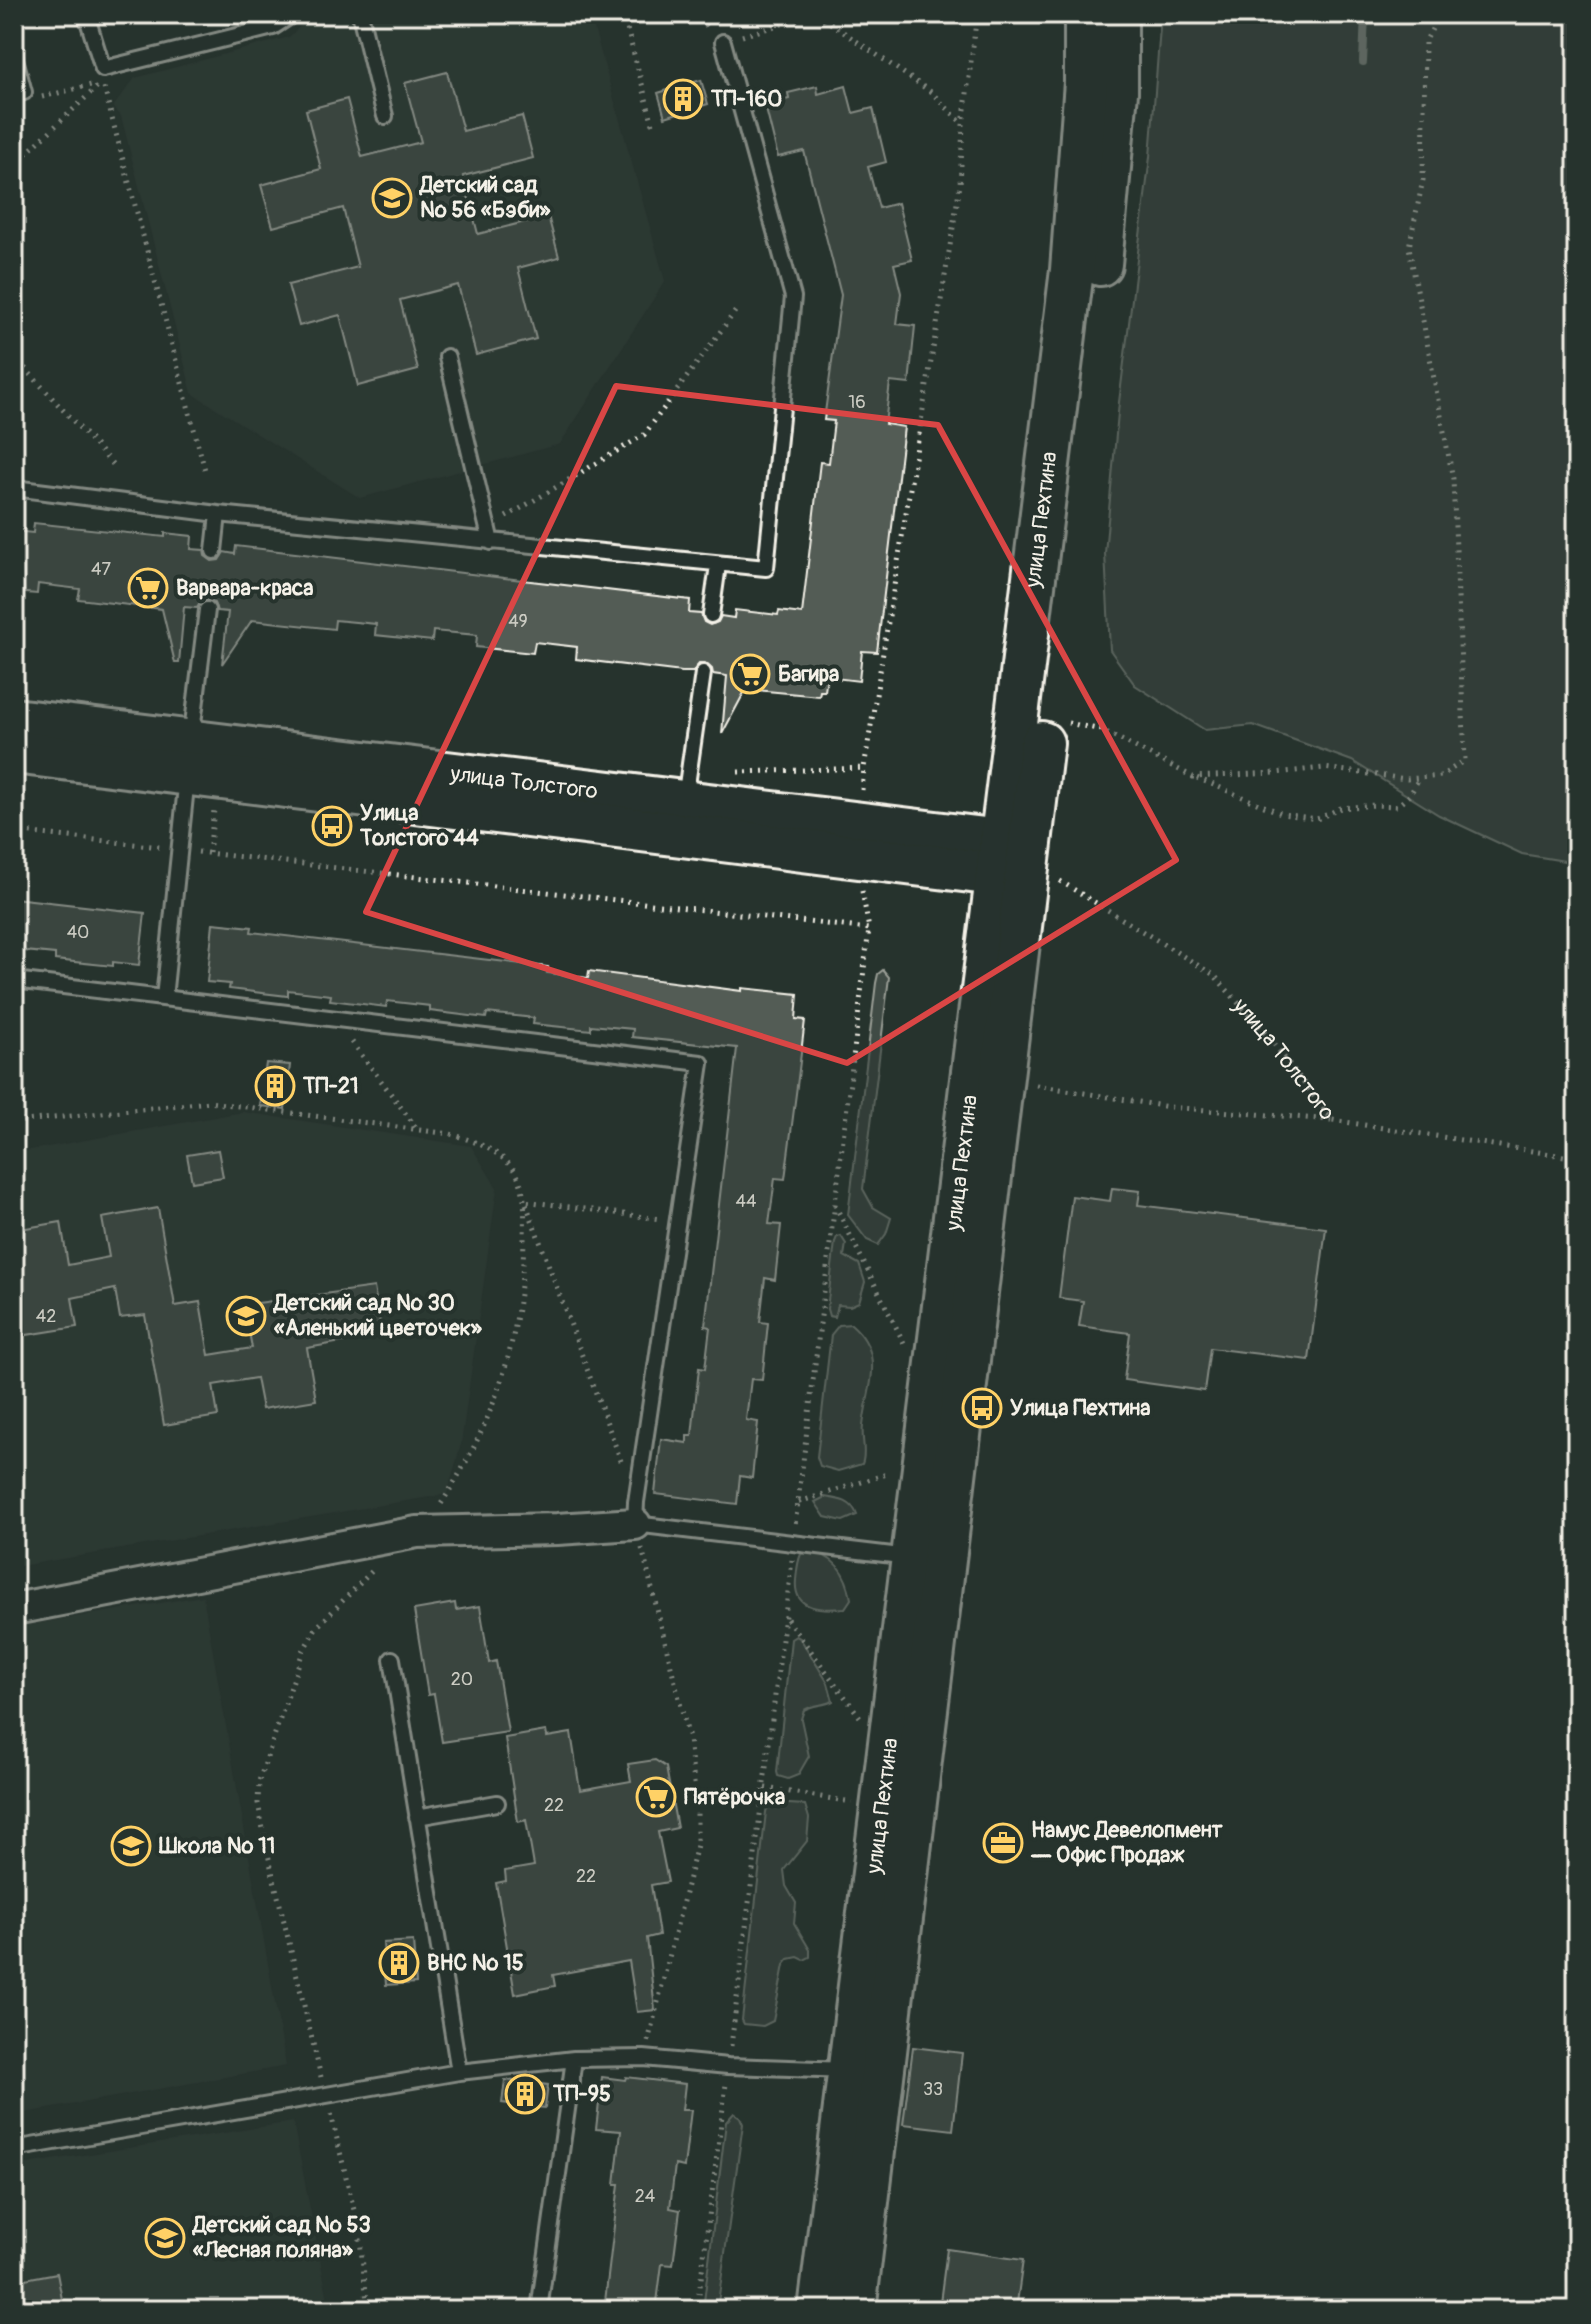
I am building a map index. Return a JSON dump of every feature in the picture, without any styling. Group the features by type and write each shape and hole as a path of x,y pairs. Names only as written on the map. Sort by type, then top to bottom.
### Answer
{"street":[{"name":"улица Пехтина","path":"820,2310 866,2073 930,1560 1072,270 1086,82 1086,14"},
{"name":"улица Пехтина","path":"930,1560 1002,1079 1008,859 1045,718 1099,272 1116,92 1116,14"},
{"name":"улица Толстого","path":"14,720 189,758"},
{"name":"улица Толстого","path":"14,752 189,758 1008,859"},
{"path":"14,1609 417,1532 557,1529 639,1517"},
{"name":"улица Пехтина","path":"854,2310 866,2073"}],"lane":[{"path":"86,14 103,69 293,14"},
{"path":"360,14 385,116"},
{"path":"14,488 218,514 766,568 793,297 723,42"},
{"path":"14,55 24,92 14,95"},
{"path":"447,357 491,542"},
{"path":"214,551 218,514"},
{"path":"711,615 718,565"},
{"path":"164,998 207,610"},
{"path":"682,819 703,673"},
{"path":"14,980 701,1063 677,1221 639,1517 930,1560"},
{"path":"392,1659 459,2072"},
{"path":"417,1817 497,1803"},
{"path":"14,2149 459,2072 574,2059 644,2058 866,2073"},
{"path":"539,2310 574,2059"}],"path":[{"path":"623,14 654,128"},
{"path":"723,42 816,14 931,92 963,125"},
{"path":"1193,777 1324,768 1407,779 1441,776 1465,760 1453,479 1409,247 1423,180 1425,42 1440,14"},
{"path":"29,101 103,82"},
{"path":"14,165 103,82"},
{"path":"103,82 206,474"},
{"path":"506,518 644,435 737,309"},
{"path":"14,356 116,468"},
{"path":"1045,718 1102,730 1193,777 1283,814 1317,819 1341,808 1397,806 1410,795 1419,777"},
{"name":"улица Толстого","path":"1008,859 1214,975 1270,1039 1332,1120 1577,1158"},
{"path":"334,1019 418,1130"},
{"path":"1002,1079 1169,1107 1332,1120"},
{"path":"644,2058 697,1845 697,1809 689,1739 641,1545 639,1517 525,1201 677,1221"},
{"path":"835,1204 905,1345"},
{"path":"780,1526 795,1528"},
{"path":"787,1618 860,1717 860,1732"},
{"path":"765,1788 859,1803"}],"highlighted area":[{"path":"616,386 938,425 1176,860 847,1063 366,912"}],"shaded area":[{"name":"Детский сад № 56 «Бэби»","path":"313,14 336,21 358,14 590,14 665,281 560,444 360,498 192,393 121,116 113,107 135,78 289,37"},
{"path":"1161,14 1577,14 1577,863 1522,854 1439,815 1352,761 1253,725 1205,730 1135,685 1110,650 1105,553 1119,402 1150,157"},
{"path":"883,970 889,977 863,1189 873,1207 891,1218 886,1234 878,1245 867,1240 848,1215 876,983 878,974"},
{"name":"Детский сад № 30 «Аленький цветочек»","path":"243,1112 471,1146 497,1188 461,1444 447,1494 14,1567 14,1153"},
{"path":"841,1236 846,1244 844,1256 859,1264 865,1282 859,1302 850,1306 838,1305 835,1317 829,1316 827,1309 835,1242"},
{"path":"851,1324 869,1348 872,1372 863,1426 862,1464 838,1471 820,1466 817,1457 831,1335 839,1325"},
{"path":"825,1497 848,1503 857,1515 843,1521 825,1517 815,1502"},
{"path":"808,1552 826,1557 843,1574 851,1599 845,1608 819,1608 799,1598 796,1590 798,1564 801,1554"},
{"name":"Школа № 11","path":"203,1596 286,2066 14,2115 14,1627"},
{"path":"796,1636 828,1683 833,1701 804,1710 801,1719 809,1756 798,1775 788,1779 778,1776 777,1772 791,1639"},
{"path":"772,1803 805,1805 809,1818 807,1841 784,1870 786,1886 796,1903 794,1923 810,1950 810,1957 804,1960 798,1957 789,1959 784,1965 773,2021 763,2026 744,2024 742,2020 766,1812"},
{"path":"734,2113 743,2124 717,2310 703,2310 726,2122"},
{"name":"Детский сад № 53 «Лесная поляна»","path":"293,2122 330,2310 14,2310 14,2166"}],"building":[{"path":"447,72 463,131 522,116 533,158 463,176 478,234 548,216 559,257 518,268 536,339 476,355 458,285 400,300 418,370 358,386 340,315 299,326 288,285 358,267 343,208 273,227 261,185 321,169 306,110 347,99 362,157 421,142 405,83"},
{"name":"ТП-160","path":"701,80 708,104 665,117 658,93"},
{"path":"817,86 818,94 846,86 853,113 873,108 886,162 868,167 879,208 898,203 912,260 894,264 901,293 897,324 915,326 909,384 890,382 885,424 904,427 877,652 862,651 859,681 827,677 825,691 820,691 819,696 746,689 722,734 727,676 713,674 705,663 699,664 693,672 682,672 576,659 577,647 535,642 533,653 476,647 477,635 433,631 432,641 375,635 376,624 335,620 334,629 252,620 222,664 228,612 217,611 214,603 207,600 197,608 184,607 179,663 175,663 162,609 78,599 80,589 38,584 37,594 14,592 14,531 33,533 34,523 165,537 165,533 192,536 191,549 204,550 205,556 212,561 219,560 224,552 235,554 236,546 690,600 689,613 701,614 704,622 710,625 718,622 721,616 734,618 735,610 778,615 779,611 802,614 820,462 829,463 834,421 824,420 841,295 804,151 778,157 765,105 789,99 788,93"},
{"path":"14,898 145,913 139,965 113,962 113,966 55,960 55,954 14,950"},
{"path":"213,923 252,927 251,932 548,967 547,973 588,978 589,971 742,991 742,988 798,994 796,1019 805,1020 798,1078 785,1179 775,1178 769,1224 781,1225 775,1280 765,1278 760,1322 768,1323 762,1380 751,1379 746,1420 758,1422 752,1478 740,1476 737,1504 655,1494 661,1439 687,1443 687,1436 692,1436 699,1368 705,1369 710,1327 705,1326 737,1048 632,1037 633,1029 591,1025 591,1030 533,1024 534,1018 487,1013 486,1018 430,1011 430,1006 387,1001 386,1007 330,1000 331,995 288,990 288,996 229,989 230,984 207,982"},
{"name":"ТП-21","path":"266,1063 290,1065 285,1109 260,1106"},
{"path":"218,1150 223,1177 192,1182 187,1155"},
{"path":"1112,1188 1140,1191 1138,1205 1326,1228 1309,1360 1210,1348 1204,1391 1124,1380 1130,1333 1079,1326 1083,1301 1059,1298 1072,1196 1110,1201"},
{"path":"158,1208 175,1306 200,1302 209,1355 252,1348 244,1305 374,1287 382,1335 307,1348 316,1400 262,1409 256,1378 213,1385 218,1416 164,1425 145,1315 120,1318 115,1289 72,1298 77,1327 20,1336 14,1300 14,1230 61,1222 68,1265 109,1257 102,1218"},
{"path":"455,1603 456,1610 480,1606 489,1663 496,1661 508,1732 442,1742 434,1694 428,1695 414,1610"},
{"path":"546,1731 547,1737 571,1733 580,1790 631,1781 628,1764 655,1760 666,1767 677,1828 658,1832 668,1882 651,1885 659,1935 647,1938 655,2010 637,2012 629,1961 553,1975 555,1986 515,1994 496,1883 506,1881 505,1871 534,1866 526,1820 518,1822 505,1738"},
{"name":"ВНС № 15","path":"413,1941 416,1983 386,1985 383,1943"},
{"path":"913,2047 962,2053 953,2130 903,2124"},
{"path":"602,2077 685,2084 682,2110 691,2110 684,2167 675,2165 670,2208 680,2210 673,2265 662,2264 656,2310 604,2310 619,2184 615,2184 621,2131 596,2129"},
{"name":"ТП-95","path":"505,2080 548,2085 545,2108 502,2103"},
{"path":"947,2249 1023,2260 1016,2310 939,2310"},
{"path":"57,2273 64,2310 14,2310 14,2281"}],"waterway":[{"path":"1363,62 1365,14"}],"place":[{"name":"ТП-160","path":"683,99"},
{"name":"Детский сад № 56 «Бэби»","path":"392,198"},
{"name":"Варвара-краса","path":"148,588"},
{"name":"Багира","path":"750,674"},
{"name":"Улица Толстого 44","path":"332,826"},
{"name":"ТП-21","path":"275,1086"},
{"name":"Детский сад № 30 «Аленький цветочек»","path":"246,1316"},
{"name":"Улица Пехтина","path":"982,1408"},
{"name":"Пятёрочка","path":"656,1797"},
{"name":"Намус Девелопмент — Офис Продаж","path":"1003,1843"},
{"name":"Школа № 11","path":"131,1846"},
{"name":"ВНС № 15","path":"399,1963"},
{"name":"ТП-95","path":"525,2094"},
{"name":"Детский сад № 53 «Лесная поляна»","path":"165,2238"}]}
